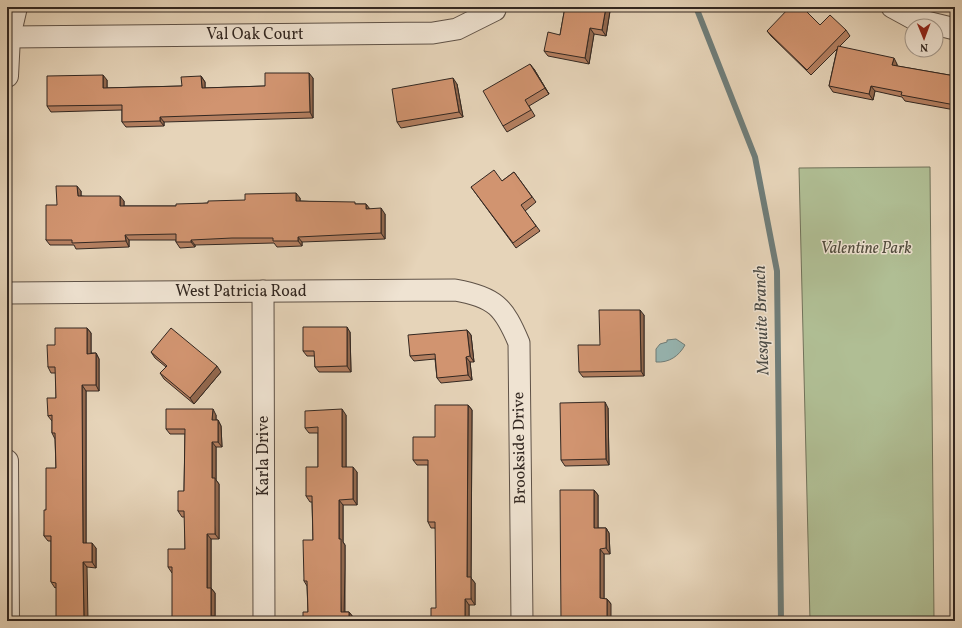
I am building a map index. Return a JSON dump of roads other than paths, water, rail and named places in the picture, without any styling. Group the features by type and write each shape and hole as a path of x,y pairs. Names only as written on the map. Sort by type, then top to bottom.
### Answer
{"street":[{"path":"7,76 8,37 16,7"},
{"path":"892,7 914,19 955,29"},
{"name":"Val Oak Court","path":"8,37 433,33 457,29 495,10"},
{"name":"West Patricia Road","path":"7,293 455,290 476,294"},
{"name":"Karla Drive","path":"263,292 264,621"},
{"name":"Brookside Drive","path":"476,294 494,302 509,320 519,343 522,621"},
{"path":"7,461 8,621"}],"water":[{"path":"676,339 685,345 680,352 669,360 656,362 656,349 660,344 667,342 667,340"}],"waterway":[{"name":"Mesquite Branch","path":"696,7 755,157 777,271 781,621"}],"park label":[{"name":"Valentine Park","path":"866,249"}]}
